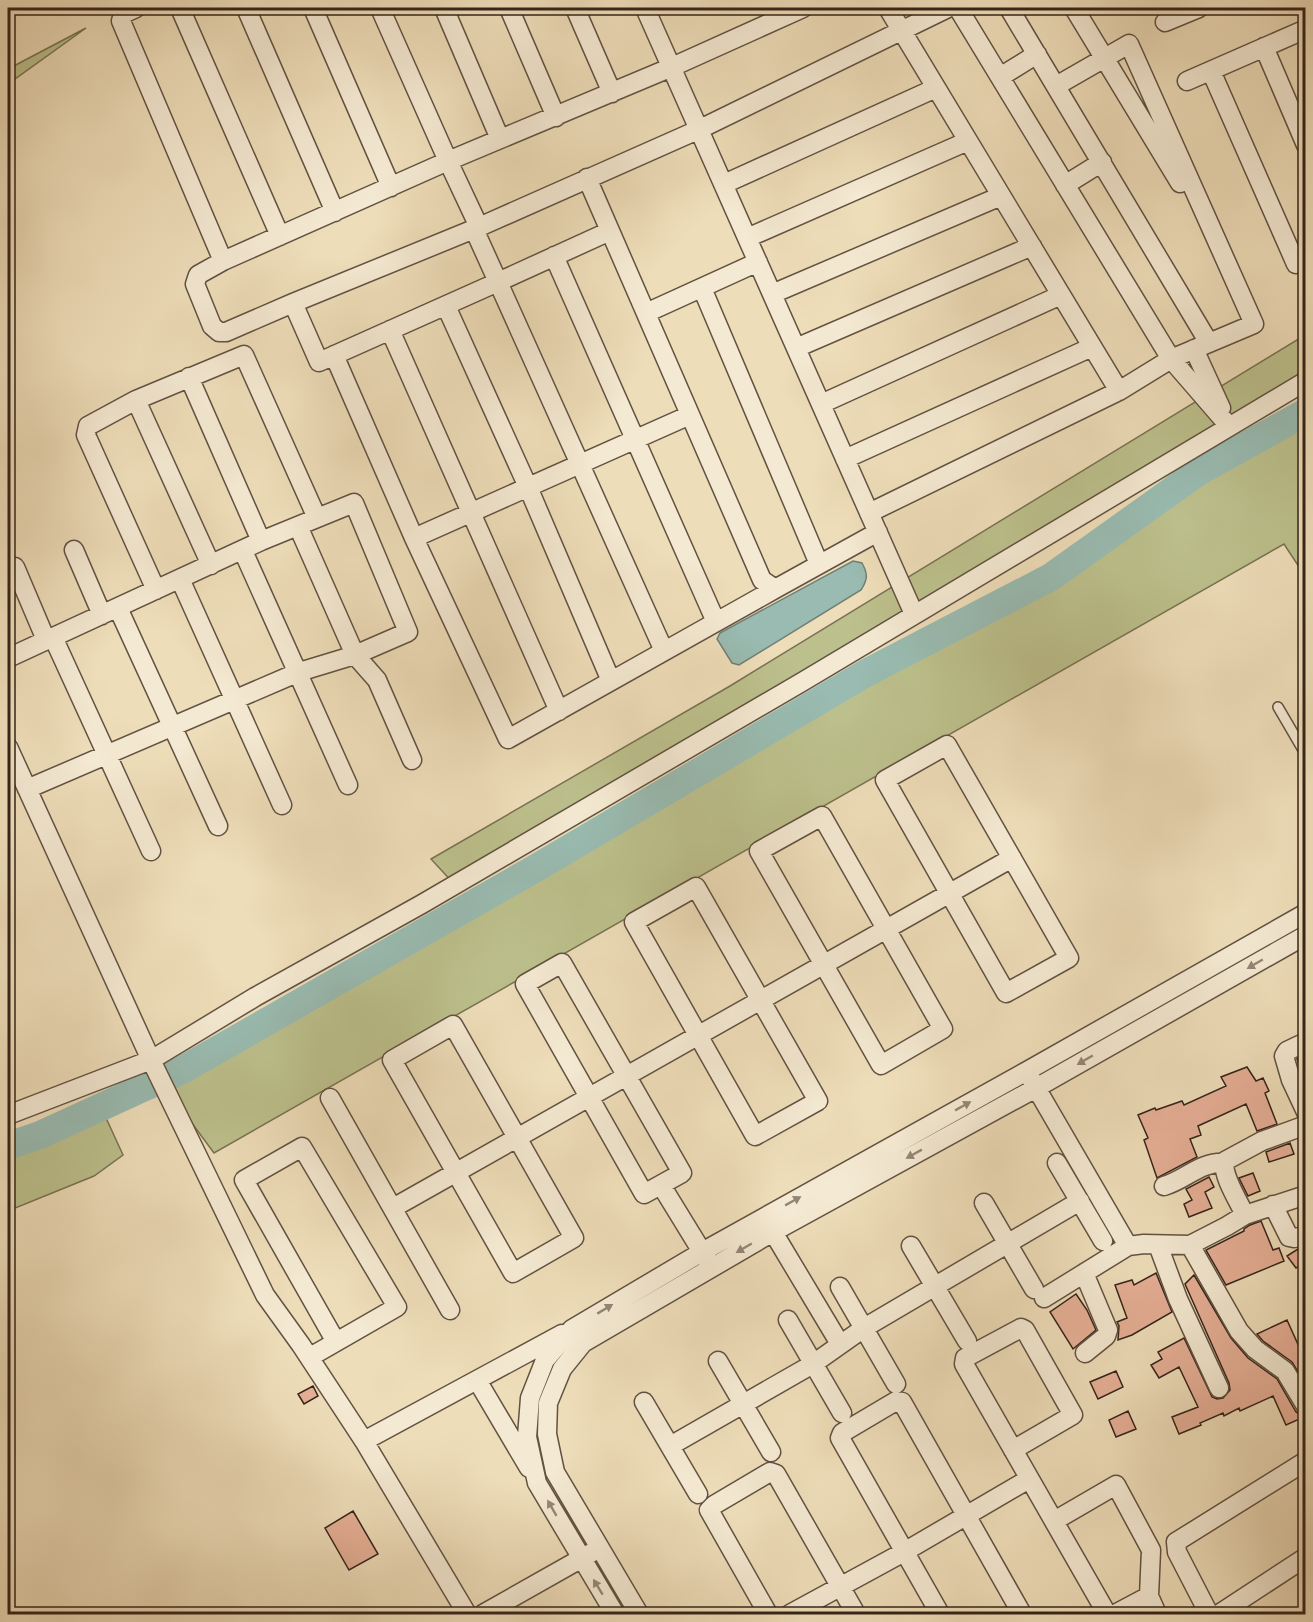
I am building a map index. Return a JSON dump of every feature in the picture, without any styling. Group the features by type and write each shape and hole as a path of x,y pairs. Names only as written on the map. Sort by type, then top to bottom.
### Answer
{"street":[{"path":"136,8 123,14 121,21 223,261"},
{"path":"180,8 280,236"},
{"path":"246,8 334,212"},
{"path":"313,8 391,187"},
{"path":"380,8 448,161 498,282 664,651"},
{"path":"444,8 500,139"},
{"path":"509,8 556,117"},
{"path":"575,8 612,93"},
{"path":"648,8 699,129 914,614"},
{"path":"803,8 223,261 198,275 195,285 212,326 219,332 226,332 476,228 699,129 948,8"},
{"path":"888,8 1119,391"},
{"path":"958,8 1171,359 1229,426"},
{"path":"1009,8 1102,162 1202,346 1229,426"},
{"path":"1074,8 1222,252"},
{"path":"1165,22 1199,8"},
{"path":"1186,81 1305,29"},
{"path":"869,513 1119,391 1171,359 1254,324 1129,44 1056,86"},
{"path":"1264,47 1305,145"},
{"path":"1000,77 1037,54"},
{"path":"1211,70 1296,264 1305,260"},
{"path":"724,184 936,88"},
{"path":"747,238 968,141"},
{"path":"1065,185 1102,162"},
{"path":"587,178 762,580 775,589"},
{"path":"772,294 1001,195"},
{"path":"292,303 319,362 610,231"},
{"path":"796,348 1032,246"},
{"path":"554,256 716,622"},
{"path":"646,313 758,262"},
{"path":"702,288 819,564"},
{"path":"821,404 1061,295"},
{"path":"446,306 528,487 611,681"},
{"path":"390,330 559,711"},
{"path":"845,459 1092,347"},
{"path":"156,590 86,435 88,426 136,400 189,376 244,355 317,518"},
{"path":"334,355 414,538 508,739 878,532"},
{"path":"189,376 261,541"},
{"path":"8,1114 152,1063 255,997 453,886 802,682 1305,381"},
{"path":"136,400 211,565"},
{"path":"414,538 690,415"},
{"path":"8,658 261,541 354,503 408,632 355,655 298,672 27,789"},
{"path":"298,526 355,655 377,680 412,760"},
{"path":"74,550 110,611 171,727 218,826"},
{"path":"243,551 348,785"},
{"path":"15,567 108,754 151,851"},
{"path":"180,579 282,805"},
{"path":"947,744 1012,858 1069,958 1006,993 885,780 947,744"},
{"path":"8,747 167,1095 265,1295 310,1357 364,1441 467,1614"},
{"path":"822,816 886,929 944,1029 881,1065 759,851 822,816"},
{"path":"393,1208 1012,858"},
{"path":"696,887 760,1000 818,1101 755,1136 634,922 696,887"},
{"path":"364,1441 706,1259 1026,1071 1305,913"},
{"path":"639,1614 555,1472 547,1434 548,1403 562,1369 583,1343 706,1259 773,1232 1036,1088 1305,935"},
{"path":"562,963 682,1173 644,1194 589,1097 525,984 562,963"},
{"path":"453,1025 517,1138 574,1238 513,1273 392,1060 453,1025"},
{"path":"1305,1042 1287,1051 1284,1056 1305,1113"},
{"path":"1026,1071 1128,1246"},
{"path":"330,1098 450,1310"},
{"path":"1245,1215 1225,1173 1225,1163 1228,1158 1262,1141 1305,1125"},
{"path":"310,1357 397,1307 302,1146 244,1180 336,1342"},
{"path":"1058,1163 1103,1241"},
{"path":"1164,1186 1209,1164 1225,1163"},
{"path":"661,1185 706,1259"},
{"path":"984,1203 1039,1294 1084,1273 1128,1246 1190,1245 1245,1215 1305,1195"},
{"path":"670,1446 813,1364 864,1328 1080,1201"},
{"path":"1273,1205 1289,1237 1305,1236"},
{"path":"773,1232 840,1344"},
{"path":"1158,1245 1178,1299 1219,1388"},
{"path":"1190,1245 1239,1331 1255,1349 1285,1371 1305,1406"},
{"path":"911,1246 967,1341"},
{"path":"1084,1273 1108,1330 1106,1336 1085,1353"},
{"path":"840,1287 896,1384"},
{"path":"788,1320 842,1413"},
{"path":"1013,1450 1073,1415 1025,1329 1021,1328 966,1358 964,1364 1029,1479 1107,1614"},
{"path":"537,1483 527,1437 530,1398 545,1360 572,1329"},
{"path":"718,1360 771,1452"},
{"path":"477,1380 615,1614"},
{"path":"940,1614 840,1438 842,1433 896,1401 902,1402 1022,1614"},
{"path":"644,1402 698,1494"},
{"path":"1209,1614 1177,1552 1176,1542 1305,1461"},
{"path":"768,1614 709,1510 770,1472 776,1474 856,1614"},
{"path":"790,1614 904,1552 1029,1479"},
{"path":"1054,1521 1116,1485 1151,1551 1149,1596 1157,1614"},
{"path":"483,1614 599,1549"},
{"path":"1219,1614 1305,1557"},
{"path":"1115,1614 1149,1596"}],"lane":[{"path":"1278,707 1305,755"}],"green space":[{"path":"86,28 8,84 8,69"},
{"path":"1305,335 1305,382 456,886 431,859 730,686"},
{"path":"1305,412 1305,576 1284,544 214,1153 160,1080 182,1070 476,902 866,673 1056,574 1198,472"},
{"path":"101,1107 123,1155 94,1176 8,1211 8,1146 40,1135"}],"water":[{"path":"853,561 862,563 865,570 866,580 861,590 739,665 732,663 717,639 720,633"}],"building":[{"path":"1305,1055 1305,1084 1297,1059"},
{"path":"1247,1067 1256,1081 1263,1078 1269,1091 1265,1093 1277,1124 1257,1131 1246,1104 1198,1126 1201,1135 1190,1139 1197,1157 1157,1178 1144,1140 1148,1138 1138,1115 1182,1101 1184,1105 1226,1086 1221,1077"},
{"path":"1290,1143 1294,1154 1269,1162 1266,1152"},
{"path":"1253,1173 1260,1191 1248,1196 1239,1178"},
{"path":"1209,1177 1214,1187 1205,1192 1212,1208 1189,1217 1184,1204 1192,1200 1186,1189"},
{"path":"1261,1221 1273,1250 1279,1248 1284,1261 1226,1285 1206,1250"},
{"path":"1305,1247 1305,1262 1296,1268 1287,1256"},
{"path":"1156,1273 1172,1312 1132,1335 1118,1340 1117,1322 1127,1318 1115,1285 1132,1280 1134,1285"},
{"path":"1194,1275 1231,1338 1248,1358 1277,1379 1296,1412 1304,1417 1286,1425 1273,1396 1240,1411 1239,1408 1224,1416 1223,1413 1179,1434 1172,1417 1198,1407 1179,1367 1159,1378 1151,1365 1162,1359 1158,1352 1184,1338 1212,1397 1223,1398 1230,1390 1229,1383 1185,1284"},
{"path":"1076,1294 1087,1310 1096,1330 1073,1349 1050,1312"},
{"path":"1287,1320 1305,1360 1305,1383 1292,1362 1257,1334"},
{"path":"1116,1371 1123,1387 1098,1399 1090,1382"},
{"path":"313,1386 318,1396 304,1404 298,1394"},
{"path":"1128,1411 1136,1429 1116,1437 1109,1420"},
{"path":"353,1511 378,1554 349,1570 325,1528"}],"waterway":[{"path":"8,1146 40,1135 182,1070 536,868 866,673 1051,577 1198,472 1306,412"}]}
